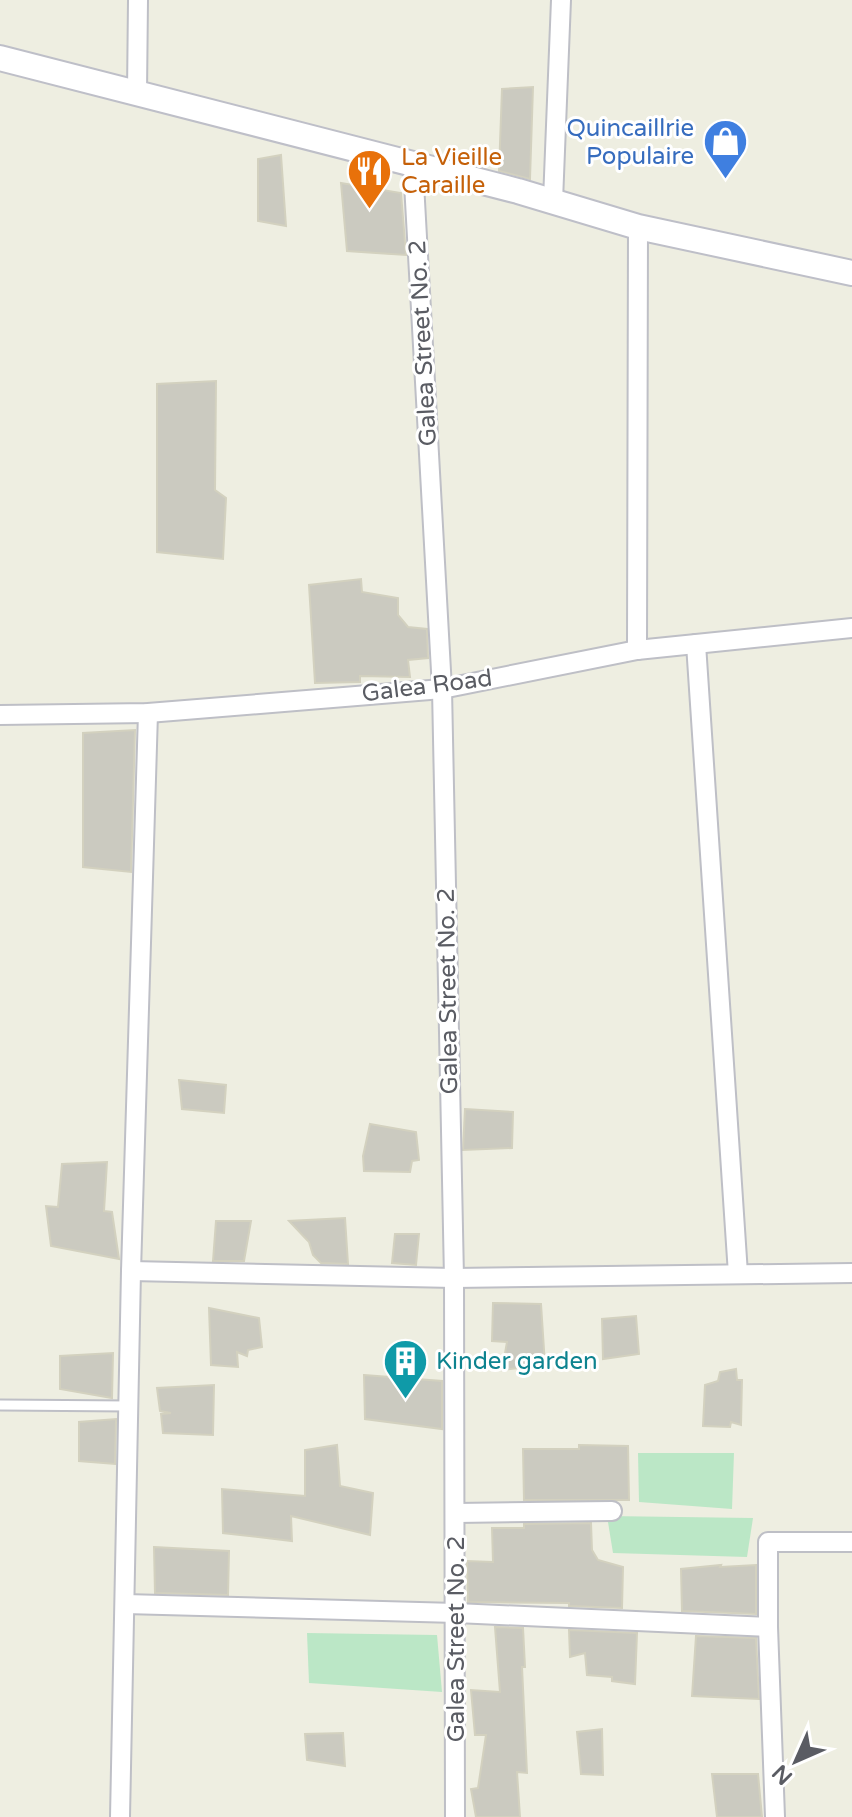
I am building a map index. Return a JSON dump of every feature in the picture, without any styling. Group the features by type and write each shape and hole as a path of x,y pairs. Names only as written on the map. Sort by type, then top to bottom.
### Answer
{"street":[{"path":"137,93 138,0"},
{"path":"553,201 561,0"},
{"path":"0,58 553,201 638,227 852,273"},
{"name":"Galea Street No. 2","path":"413,165 442,689 454,1278 455,1817"},
{"path":"637,650 638,227"},
{"name":"Galea Road","path":"0,715 148,713 442,689 637,650 852,628"},
{"path":"696,644 738,1274"},
{"path":"120,1817 131,1271 148,713"},
{"path":"131,1271 454,1278 852,1273"},
{"path":"456,1513 612,1511"},
{"path":"775,1817 768,1542 852,1542"},
{"path":"125,1604 456,1613 768,1627"}],"lane":[{"path":"0,1405 129,1406"}],"green space":[{"path":"638,1453 734,1453 732,1509 639,1502"},
{"path":"607,1516 753,1518 747,1557 613,1553"},
{"path":"307,1633 437,1635 442,1692 309,1683"}],"building":[{"path":"533,87 530,179 499,171 502,89"},
{"path":"281,155 286,226 258,221 258,159"},
{"path":"341,183 401,193 406,255 347,251"},
{"path":"216,381 215,490 226,498 223,559 157,552 157,384"},
{"path":"361,579 362,592 398,598 398,615 408,627 427,629 428,658 408,660 410,677 360,676 360,682 315,683 309,585"},
{"path":"135,730 131,872 83,867 83,733"},
{"path":"179,1080 226,1085 224,1113 182,1109"},
{"path":"465,1109 513,1112 512,1148 463,1150"},
{"path":"370,1124 416,1132 419,1160 412,1161 410,1172 364,1171 363,1156"},
{"path":"107,1162 104,1211 112,1212 119,1259 51,1246 46,1206 58,1207 62,1164"},
{"path":"345,1218 348,1264 321,1263 313,1255 309,1242 289,1221"},
{"path":"216,1221 251,1221 244,1261 213,1261"},
{"path":"395,1234 419,1234 416,1265 392,1263"},
{"path":"493,1303 541,1304 545,1365 502,1370 507,1342 492,1341"},
{"path":"209,1308 259,1318 262,1347 248,1350 247,1356 237,1352 238,1367 211,1365"},
{"path":"636,1316 639,1354 603,1359 602,1319"},
{"path":"113,1353 112,1398 60,1389 60,1356"},
{"path":"736,1369 737,1380 742,1380 741,1425 731,1422 730,1427 703,1426 705,1385 718,1381 720,1372"},
{"name":"Kinder garden","path":"364,1375 442,1381 442,1429 365,1419"},
{"path":"214,1385 213,1435 163,1433 161,1414 171,1413 160,1411 157,1388"},
{"path":"116,1419 115,1464 79,1461 79,1422"},
{"path":"337,1445 340,1486 373,1493 370,1535 291,1516 292,1541 223,1533 222,1489 305,1496 305,1450"},
{"path":"579,1445 628,1446 629,1500 524,1500 523,1449 579,1449"},
{"path":"591,1523 592,1550 598,1560 623,1567 622,1608 569,1606 569,1603 468,1602 467,1561 493,1562 492,1528"},
{"path":"154,1547 229,1551 228,1595 155,1593"},
{"path":"756,1565 756,1614 682,1611 681,1569"},
{"path":"495,1627 523,1628 527,1773 517,1772 520,1817 476,1817 471,1789 478,1788 486,1735 475,1735 471,1690 500,1692"},
{"path":"569,1630 637,1633 635,1684 612,1681 612,1677 587,1675 585,1653 570,1657"},
{"path":"696,1636 756,1638 759,1699 692,1696"},
{"path":"602,1729 603,1775 581,1774 577,1732"},
{"path":"343,1733 345,1766 307,1760 305,1734"},
{"path":"712,1774 758,1774 762,1817 717,1817"}],"place":[{"name":"Quincaillrie Populaire","path":"725,181"},
{"name":"La Vieille Caraille","path":"370,210"},
{"name":"Kinder garden","path":"405,1400"}]}
